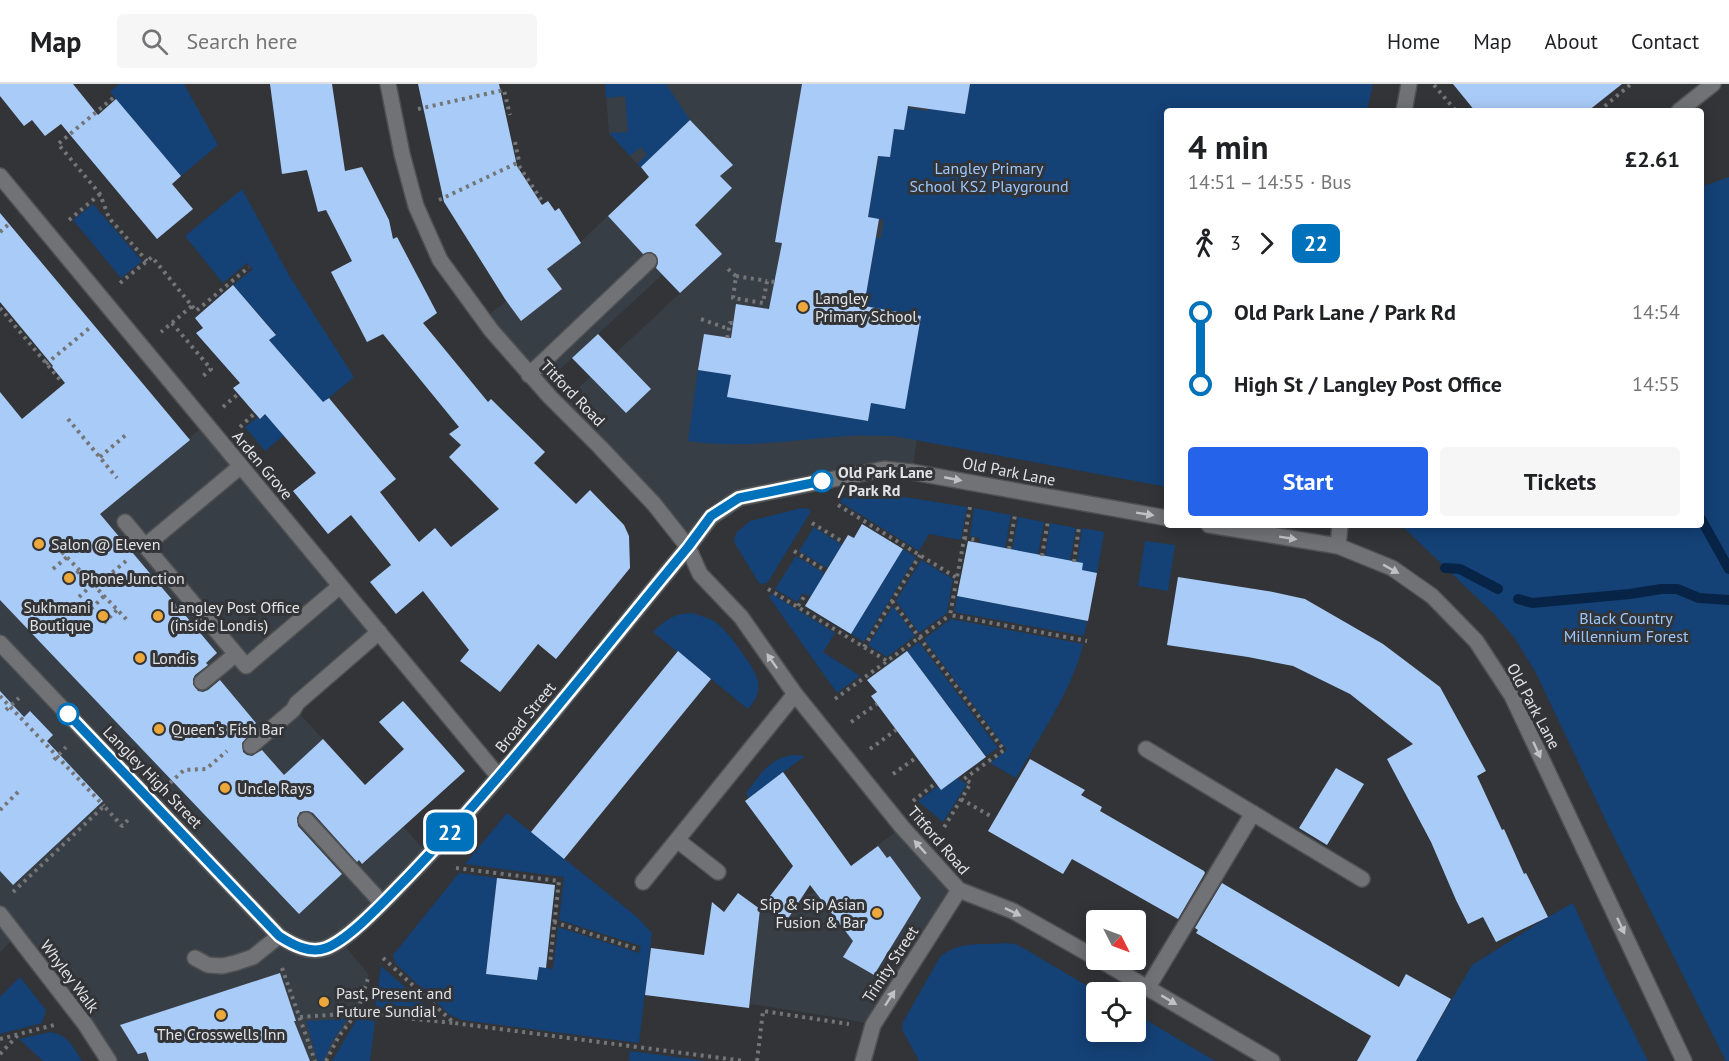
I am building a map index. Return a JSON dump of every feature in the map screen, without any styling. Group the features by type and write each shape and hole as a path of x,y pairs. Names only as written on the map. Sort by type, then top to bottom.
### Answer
{"main road":[{"name":"Titford Road","path":"388,84 402,154 416,206 440,260 482,320 529,375 648,497 688,547 700,574 741,617 795,694 902,827 959,890 1013,911 1086,952"},
{"path":"1405,108 1409,84"},
{"path":"1683,108 1713,84"},
{"name":"Arden Grove","path":"0,176 499,777"},
{"path":"529,375 649,261"},
{"path":"145,546 241,466"},
{"name":"Old Park Lane","path":"688,547 711,516 739,498 884,469 912,471 1164,517"},
{"path":"125,522 246,666 340,586"},
{"name":"Old Park Lane","path":"1227,528 1338,546 1392,568 1432,596 1476,641 1512,696 1684,1061"},
{"path":"1338,546 1340,528"},
{"name":"Broad Street","path":"279,936 295,946 313,950 324,949 340,941 382,903 499,777 688,547"},
{"path":"251,746 379,632"},
{"name":"Langley High Street","path":"0,643 279,936"},
{"path":"202,682 236,654"},
{"path":"643,882 795,694"},
{"path":"1146,749 1362,879"},
{"path":"1148,987 1253,813"},
{"path":"306,820 382,903"},
{"path":"677,840 718,872"},
{"name":"Trinity Street","path":"866,1057 873,1025 959,890"},
{"name":"Whyley Walk","path":"0,914 85,1024 109,1061"},
{"path":"195,958 208,965 228,965 253,957 279,936"},
{"name":"Titford Road","path":"1118,970 1272,1061"}],"path":[{"path":"1434,84 1454,108"},
{"path":"1622,84 1626,89"},
{"path":"1603,108 1632,84"},
{"path":"417,109 504,90 510,115"},
{"path":"113,98 58,144 100,194 109,218 147,261"},
{"path":"515,142 519,161 517,163 542,201"},
{"path":"438,201 517,163"},
{"path":"65,223 100,194"},
{"path":"117,286 152,257 196,311 249,267"},
{"path":"728,268 736,276 775,282"},
{"path":"736,276 733,298 763,303 767,281"},
{"path":"158,334 192,306"},
{"path":"0,308 60,381"},
{"path":"701,319 729,329"},
{"path":"46,364 96,322"},
{"path":"172,323 211,369 197,382"},
{"path":"727,338 730,323 733,324"},
{"path":"220,410 238,394"},
{"path":"236,430 255,414"},
{"path":"68,419 117,478"},
{"path":"100,457 128,433"},
{"path":"835,699 950,615 971,504"},
{"path":"837,505 957,578"},
{"path":"1009,549 1015,512"},
{"path":"1042,556 1048,517"},
{"path":"1074,562 1080,522"},
{"path":"812,523 843,542"},
{"path":"964,538 977,540"},
{"path":"794,551 826,571"},
{"path":"62,552 129,622"},
{"path":"864,647 920,555"},
{"path":"53,569 67,557"},
{"path":"79,597 131,557"},
{"path":"66,584 80,570"},
{"path":"768,589 887,661"},
{"path":"91,609 104,596"},
{"path":"798,606 804,597"},
{"path":"892,601 1004,750 964,779 971,783 943,829"},
{"path":"104,623 117,610"},
{"path":"950,615 1087,641"},
{"path":"8,708 22,694"},
{"path":"0,696 8,708 122,826 134,815"},
{"path":"851,722 877,704"},
{"path":"870,749 896,730"},
{"path":"55,758 69,744"},
{"path":"891,776 916,757"},
{"path":"911,803 936,783"},
{"path":"0,810 21,789"},
{"path":"961,799 992,817"},
{"path":"13,892 104,806"},
{"path":"456,868 559,881 550,963"},
{"path":"554,922 637,949"},
{"path":"383,958 454,1023"},
{"path":"282,968 315,1061"},
{"path":"326,1061 339,1036 357,1013 369,975"},
{"path":"757,1061 763,1011 850,1024"},
{"path":"300,1017 357,1013 454,1023 744,1061"},
{"name":"Whyley Walk","path":"0,1039 62,1023"},
{"path":"0,1054 19,1034"}],"shaded area":[{"name":"Langley Primary School","path":"605,84 1309,84 1183,108 1164,108 1164,115 917,439 912,472 739,498 688,547 559,406 680,293 662,275 541,387 482,320 576,246 649,177 609,133"},
{"path":"0,392 100,514 206,424 384,639 299,713 429,855 341,941 369,975 357,1013 339,1036 326,1061 109,1061 17,936 0,952"},
{"path":"902,827 959,890 873,1025 750,1004 760,909 816,892"}],"green space":[{"path":"119,84 184,84 218,145 181,176 110,92"},
{"path":"605,84 666,84 690,120 641,167 637,164 647,155 641,147 630,156 609,133 628,132 625,96 606,98"},
{"name":"Langley Primary School KS2 Playground","path":"970,84 1373,84 1368,108 1164,108 1164,486 894,436 847,436 747,444 688,441 698,370 731,375 727,396 868,421 871,403 905,408 921,316 898,312 896,322 858,316 870,273 876,238 881,238 884,220 868,217 879,156 890,157 894,129 904,130 907,112 900,107 928,111 930,103 950,107 950,112 965,114"},
{"name":"Black Country Millennium Forest","path":"1729,177 1729,1061 1726,1061 1607,823 1536,673 1514,637 1495,615 1404,528 1704,528 1704,186"},
{"path":"242,189 290,277 354,377 265,451 245,427 266,413 275,423 313,390 269,340 276,334 233,285 253,269 247,263 223,283 185,236"},
{"path":"93,204 142,261 121,278 73,220"},
{"path":"867,491 967,507 961,540 929,534 919,551 837,500"},
{"path":"801,508 810,509 810,513 768,582 759,583 734,542 736,533 750,521"},
{"path":"974,508 1011,515 1005,549 979,543 980,538 970,536"},
{"path":"1018,517 1044,522 1038,555 1012,550"},
{"path":"1050,523 1076,528 1070,561 1045,556"},
{"path":"814,527 842,545 827,568 799,551"},
{"path":"1082,528 1104,532 1097,573 1082,570 1077,562"},
{"path":"1145,541 1175,545 1168,591 1138,586"},
{"path":"903,549 916,557 864,642 851,634"},
{"path":"796,556 824,573 821,578 827,581 818,596 813,592 810,597 803,593 797,602 775,589"},
{"path":"921,560 953,579 947,613 919,633 896,601"},
{"path":"772,594 835,633 823,652 860,676 837,693 769,597"},
{"path":"957,596 1087,621 1084,636 954,612"},
{"path":"893,606 915,636 887,657 868,645"},
{"path":"692,613 706,617 721,627 750,664 757,678 758,693 748,709 653,632 671,618"},
{"path":"951,619 1083,644 1064,695 1016,778 990,763 1007,750 924,639"},
{"path":"919,642 998,748 986,756 907,651"},
{"path":"793,755 805,756 749,798 746,793 766,768 777,760"},
{"path":"957,778 967,784 943,822 918,801 938,786 941,790"},
{"path":"507,813 637,917 652,933 639,1043 462,1020 450,1015 395,963 393,955 459,873 497,878 486,974 537,980 539,967 553,969 558,927 639,953 641,946 559,920 564,877 465,864"},
{"path":"1573,903 1607,979 1648,1061 1416,1061 1472,965"},
{"path":"980,944 1015,944 1086,985 1086,1042 1146,1042 1146,1020 1215,1061 919,1061 902,1029 903,1022 940,957 955,948"},
{"path":"381,966 439,1017 375,1008"},
{"path":"20,977 46,1010 42,1023 0,1034 0,997"},
{"path":"347,1019 323,1061 318,1061 306,1021"},
{"path":"357,1019 375,1021 370,1061 332,1061"},
{"path":"50,1032 66,1039 82,1061 43,1061 19,1039"},
{"path":"630,1051 706,1061 629,1061"}],"building":[{"path":"0,84 73,84 98,115 116,99 181,176 172,184 193,209 157,239 61,124 45,136 32,120 24,126 0,96"},
{"path":"270,84 332,84 345,171 362,167 389,220 393,239 397,237 437,313 423,323 488,402 491,399 545,452 534,463 576,504 590,490 624,525 629,536 630,568 556,659 538,644 500,692 460,661 469,650 423,591 396,614 370,582 391,565 351,515 328,534 293,491 316,473 265,414 260,419 233,388 240,383 196,333 203,328 195,318 233,285 276,335 269,340 323,402 329,398 396,479 380,492 419,542 435,528 451,547 499,509 449,457 461,445 449,434 459,427 383,334 367,342 331,272 352,261 326,210 318,212 307,170 282,174"},
{"path":"418,84 499,84 517,166 542,205 548,201 555,211 559,208 581,243 547,269 562,289 521,321 444,202"},
{"name":"Langley Primary School","path":"802,84 970,84 965,114 908,106 904,130 894,129 890,157 878,156 868,217 879,219 864,306 921,316 905,409 871,403 868,421 727,397 731,375 698,370 704,334 731,338 736,304 769,309 782,243 775,242"},
{"path":"1453,84 1622,84 1592,108 1473,108"},
{"path":"690,120 733,165 720,176 732,188 695,225 722,254 680,293 656,268 658,263 656,255 651,252 643,254 608,216 649,177 641,167"},
{"path":"0,213 190,440 100,514 217,653 206,663 208,665 195,675 193,684 198,691 203,692 220,680 256,723 246,732 249,735 242,743 243,752 252,756 262,750 284,775 323,739 365,785 404,749 379,722 403,701 465,771 362,864 359,860 357,862 313,813 300,812 297,818 298,826 342,874 299,914 0,600 0,392 22,419 65,383 0,302"},
{"path":"598,334 651,389 626,413 572,358"},
{"path":"862,524 903,549 851,634 805,606 848,535 854,538"},
{"path":"968,541 1083,563 1082,570 1097,573 1088,621 957,596"},
{"path":"1178,577 1305,599 1383,644 1440,687 1486,771 1477,776 1524,874 1526,873 1548,917 1496,942 1483,917 1468,924 1431,842 1387,759 1413,744 1350,694 1293,666 1167,645"},
{"path":"678,651 711,679 564,859 531,832"},
{"path":"907,651 986,757 941,790 871,696 877,692 867,680"},
{"path":"0,691 24,717 30,711 53,735 47,741 103,801 13,885 0,871"},
{"path":"1030,759 1085,790 1081,795 1102,807 1100,811 1204,871 1205,873 1178,919 1072,859 1063,874 988,831"},
{"path":"1336,768 1364,784 1327,845 1299,828"},
{"path":"783,772 851,866 878,846 887,858 890,856 921,898 874,975 843,957 853,941 810,885 787,920 764,904 793,866 745,801"},
{"path":"497,878 555,885 546,968 539,967 537,980 486,974"},
{"path":"1222,883 1399,987 1406,974 1451,999 1416,1061 1357,1061 1371,1036 1196,933 1198,930 1195,928"},
{"path":"738,893 760,909 749,1008 645,995 651,948 704,955 712,902 724,912"},
{"name":"The Crosswells Inn","path":"280,973 296,1021 294,1021 310,1061 149,1061 146,1052 138,1054 120,1025"}],"waterway":[{"path":"1704,524 1729,569"},
{"path":"1445,568 1460,569 1498,589"},
{"path":"1518,599 1532,603 1677,589 1699,598 1729,600"}],"bus line":[{"name":"22","path":"68,714 279,936 295,946 313,950 324,949 340,941 382,903 499,777 711,516 739,498 822,481"}],"place":[{"name":"Langley Primary School","path":"803,307"},
{"name":"Old Park Lane / Park Rd","path":"822,481"},
{"name":"Salon @ Eleven","path":"39,544"},
{"name":"Phone Junction","path":"69,578"},
{"name":"Sukhmani Boutique","path":"103,616"},
{"name":"Langley Post Office (inside Londis)","path":"158,616"},
{"name":"Londis","path":"140,658"},
{"name":"Queen's Fish Bar","path":"159,729"},
{"name":"Uncle Rays","path":"225,788"},
{"name":"Sip & Sip Asian Fusion & Bar","path":"877,913"},
{"name":"Past, Present and Future Sundial","path":"324,1002"},
{"name":"The Crosswells Inn","path":"221,1015"}]}
